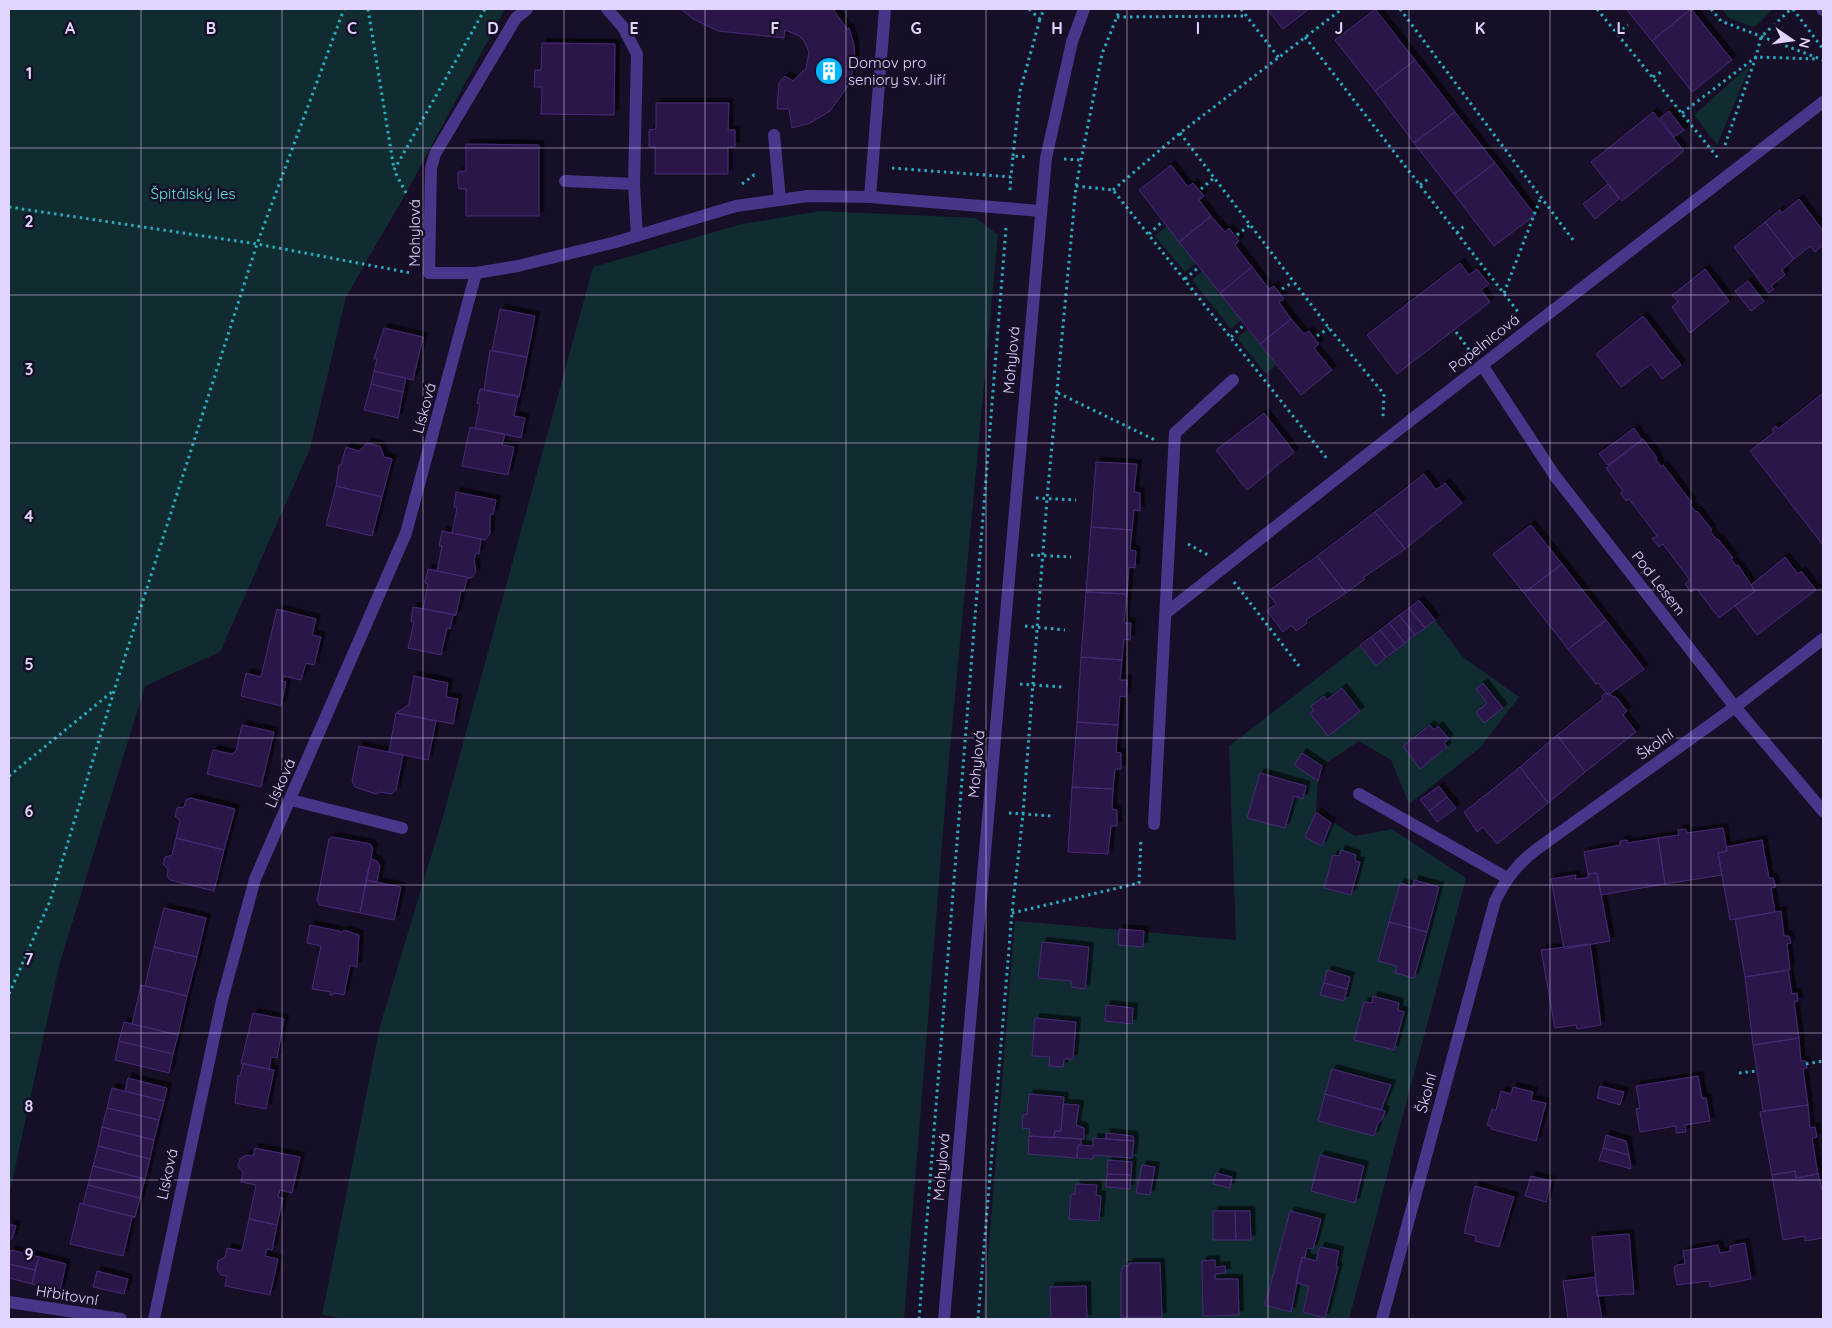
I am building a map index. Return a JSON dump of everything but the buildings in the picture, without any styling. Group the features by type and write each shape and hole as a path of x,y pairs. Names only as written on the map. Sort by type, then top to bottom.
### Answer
{"street":[{"name":"Mohylová","path":"527,9 516,18 435,154 431,168 429,273 476,272 518,266 637,236 736,206 808,196 870,197 1041,211"},
{"path":"607,9 623,26 637,54 634,184 637,236"},
{"path":"870,197 885,9"},
{"name":"Mohylová","path":"944,1319 1046,158 1072,42 1084,9"},
{"name":"Popelnicová","path":"1166,613 1482,365 1823,102"},
{"path":"774,135 780,200"},
{"path":"565,182 634,184"},
{"name":"Lísková","path":"154,1319 233,956 255,879 406,533 476,272"},
{"name":"Pod Lesem","path":"1482,365 1555,476 1735,707 1823,811"},
{"path":"1154,824 1175,433 1233,380"},
{"name":"Školní","path":"1382,1319 1495,901 1507,878 1520,862 1537,848 1735,707 1823,639"},
{"path":"1359,794 1507,878"},
{"path":"291,800 402,828"},
{"name":"Hřbitovní","path":"9,1302 121,1319"}],"path":[{"path":"9,994 50,901 114,691 257,244 344,9"},
{"path":"368,9 394,170 406,193"},
{"path":"394,170 484,9"},
{"path":"1029,9 1040,18"},
{"path":"919,1319 1008,208 1020,91 1044,9"},
{"path":"978,1319 1012,913 1034,685 1046,499 1058,394 1076,186 1102,54 1120,9"},
{"path":"1241,9 1279,58"},
{"path":"1113,190 1180,133 1342,9"},
{"path":"1400,9 1573,240"},
{"path":"1598,9 1731,174"},
{"path":"1711,9 1720,21 1818,59"},
{"path":"1725,145 1756,57 1761,37 1792,9 1823,49"},
{"path":"1117,18 1246,16"},
{"path":"1617,33 1628,26"},
{"path":"1305,37 1522,317"},
{"path":"1682,113 1756,57 1823,60"},
{"path":"1653,77 1663,71"},
{"path":"1180,133 1293,282 1384,394 1383,424"},
{"path":"1013,156 1081,160"},
{"path":"872,167 1011,177"},
{"path":"736,206 732,192 754,175 778,176"},
{"path":"1201,188 1214,178"},
{"path":"1420,185 1428,179"},
{"path":"1076,186 1113,190 1150,234 1331,464"},
{"path":"1504,294 1541,197"},
{"path":"9,207 257,244 405,273 429,273"},
{"path":"1150,234 1163,221"},
{"path":"1237,235 1250,225"},
{"path":"1457,232 1464,226"},
{"path":"1185,279 1200,267"},
{"path":"1282,290 1293,282"},
{"path":"1231,337 1245,324"},
{"path":"1317,336 1329,328"},
{"path":"1058,394 1157,441"},
{"path":"1016,497 1076,500"},
{"path":"1188,544 1209,556"},
{"path":"1011,553 1071,557"},
{"path":"1223,568 1299,666"},
{"path":"1004,624 1065,630"},
{"path":"1000,683 1062,687"},
{"path":"9,776 114,691"},
{"path":"988,811 1053,816"},
{"path":"1012,913 1139,883 1142,822 1154,824"},
{"path":"1806,1064 1823,1061"},
{"path":"1739,1073 1757,1071"}],"green space":[{"name":"Špitálský les","path":"9,9 505,9 406,193 346,297 310,449 220,652 145,686 59,966 9,1196"},
{"path":"1722,9 1773,9 1753,27 1729,18"},
{"path":"1751,64 1717,145 1694,115"},
{"path":"820,211 976,218 998,235 947,782 904,1319 345,1319 322,1315 380,1026 444,813 593,267 742,224"},
{"path":"1167,226 1196,263 1185,272 1155,236"},
{"path":"1202,271 1241,320 1231,329 1192,280"},
{"path":"1248,329 1276,365 1266,374 1237,338"},
{"path":"1435,620 1463,657 1519,697 1480,748 1409,804 1391,760 1359,741 1322,766 1318,781 1316,812 1355,836 1392,829 1466,878 1349,1319 983,1319 1015,921 1236,940 1229,746 1360,645 1376,665"}],"place":[{"name":"Domov pro seniory sv. Jiří","path":"829,71"}]}
